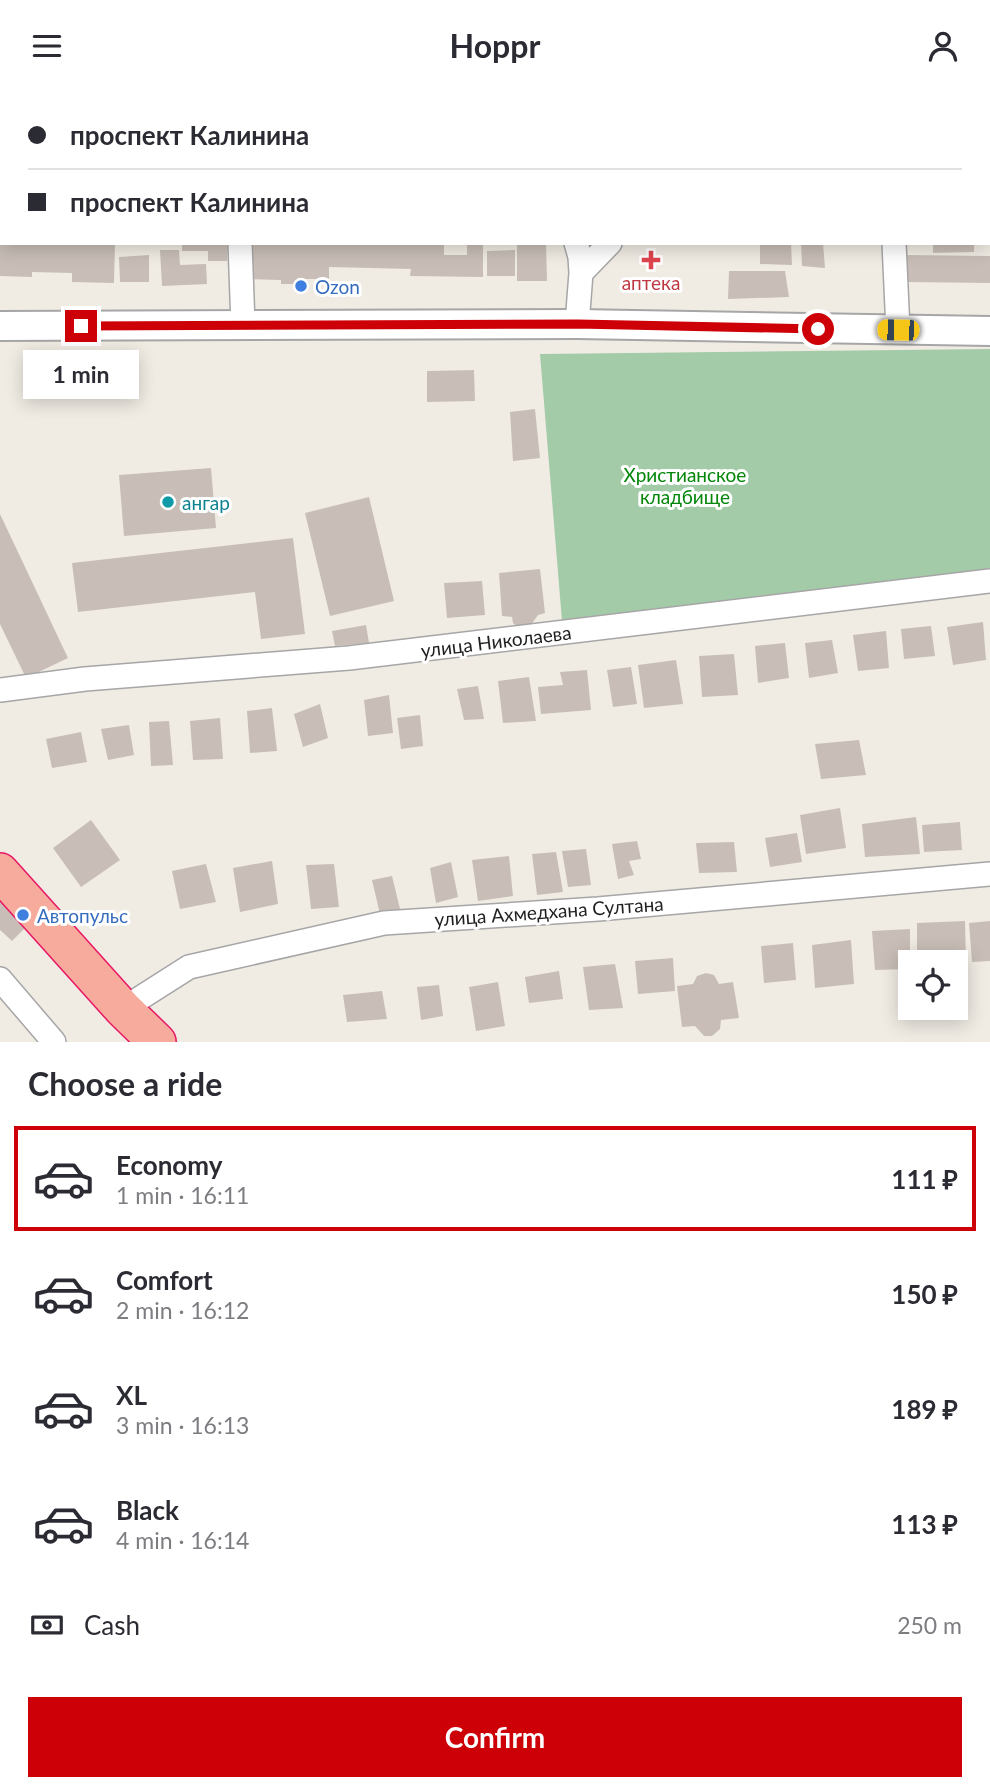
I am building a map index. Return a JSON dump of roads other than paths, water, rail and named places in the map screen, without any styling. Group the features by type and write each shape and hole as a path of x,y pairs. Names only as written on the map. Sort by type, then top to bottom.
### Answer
{"highway":[{"path":"0,872 123,1009 157,1042"}],"street":[{"path":"240,245 243,325"},
{"path":"577,245 581,273 578,324"},
{"path":"581,273 608,245"},
{"path":"894,245 898,330"},
{"path":"0,326 578,324 990,331"},
{"name":"улица Николаева","path":"0,690 85,679 349,658 990,581"},
{"name":"улица Ахмедхана Султана","path":"123,1009 189,967 384,923 598,909 990,874"},
{"path":"0,979 54,1042"}],"place":[{"name":"аптека","path":"651,260"},
{"name":"Ozon","path":"301,286"},
{"name":"ангар","path":"168,502"},
{"name":"Автопульс","path":"23,915"}],"park label":[{"name":"Христианское кладбище","path":"685,485"}]}
